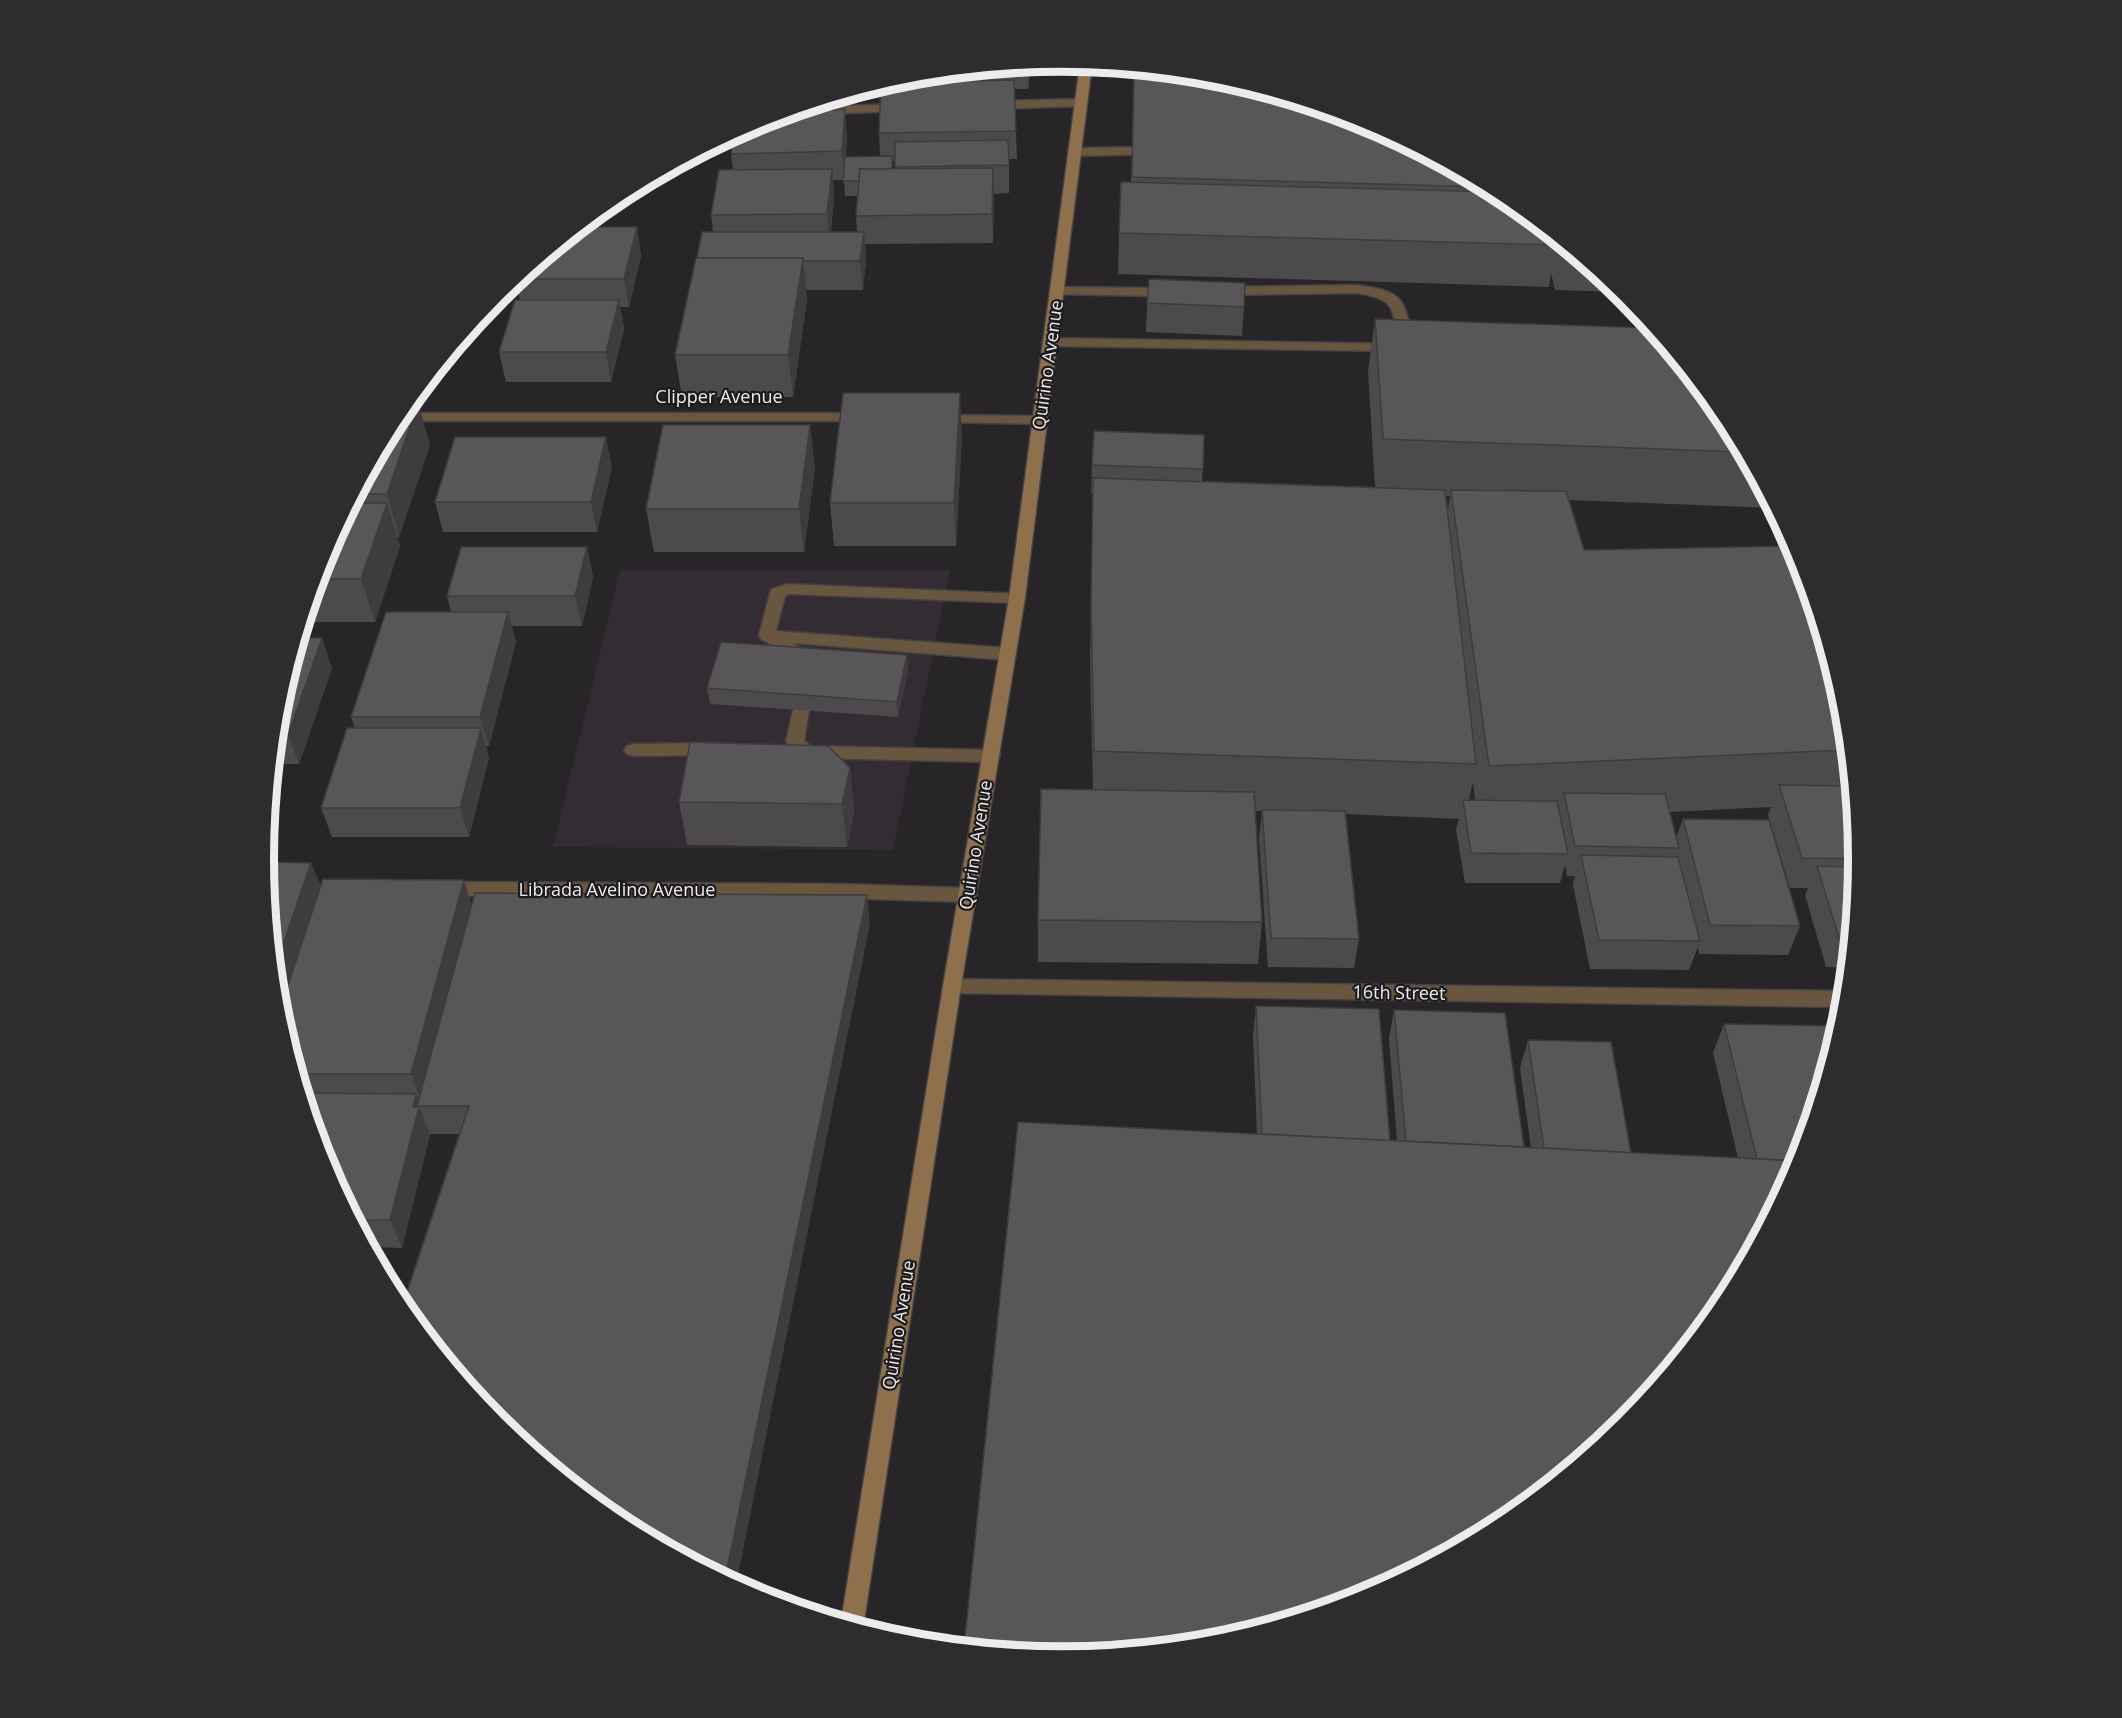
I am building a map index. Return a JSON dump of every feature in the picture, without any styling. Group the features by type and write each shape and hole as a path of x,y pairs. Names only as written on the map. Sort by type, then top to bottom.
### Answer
{"main road":[{"name":"Quirino Avenue","path":"853,1618 952,986 1017,598 1085,73"}],"street":[{"path":"979,106 1081,103"},
{"path":"821,110 921,107"},
{"path":"1075,152 1169,151"},
{"path":"1049,342 1162,339 1414,347 1397,303 1383,293 1357,289 1208,291"},
{"path":"1058,291 1168,292 1162,308"},
{"name":"Clipper Avenue","path":"411,417 880,418"},
{"path":"926,418 1040,420"},
{"path":"767,635 778,593 787,589 1017,598"},
{"path":"767,635 1008,654"},
{"path":"767,635 794,650 808,664"},
{"path":"799,748 795,741 801,710"},
{"path":"775,749 799,748 809,752 991,756"},
{"path":"633,750 728,749"},
{"name":"Librada Avelino Avenue","path":"422,889 840,891 968,895"},
{"name":"16th Street","path":"952,986 1835,999"}],"shaded area":[{"path":"620,570 950,570 893,850 553,847"}],"building":[{"path":"1134,76 1215,87 1314,114 1409,153 1469,186 1132,177"},
{"path":"1014,80 1016,131 879,133 881,93 910,86 936,86 936,82"},
{"path":"833,106 833,110 845,109 842,151 731,154 732,144 760,132"},
{"path":"1008,140 1009,165 895,167 895,142"},
{"path":"892,156 892,169 860,169 859,181 843,181 845,157"},
{"path":"993,168 992,214 856,216 860,169"},
{"path":"832,169 827,214 711,215 719,170"},
{"path":"1121,182 1477,191 1552,245 1119,233"},
{"path":"593,227 637,227 624,279 530,279"},
{"path":"702,232 864,232 860,261 803,261 803,258 697,258"},
{"path":"696,258 803,258 788,355 675,355"},
{"path":"1149,279 1245,283 1244,307 1147,303"},
{"path":"515,300 619,300 606,352 499,352"},
{"path":"1375,319 1641,328 1685,380 1734,452 1383,439"},
{"path":"843,393 960,393 954,503 830,503"},
{"path":"415,411 387,494 364,494 379,465"},
{"path":"663,425 810,425 799,509 646,509"},
{"path":"1094,431 1204,435 1203,469 1092,465"},
{"path":"455,437 606,437 591,502 435,502"},
{"path":"1093,478 1445,490 1476,764 1094,751 1091,607"},
{"path":"1451,490 1566,491 1584,550 1783,546 1806,606 1821,655 1833,705 1840,750 1489,766"},
{"path":"359,503 387,503 361,579 326,579"},
{"path":"461,547 587,547 575,596 447,596"},
{"path":"386,612 508,612 480,717 351,717"},
{"path":"306,638 322,638 288,735 284,735 289,705"},
{"path":"721,642 907,655 897,702 707,688"},
{"path":"347,728 481,728 460,808 321,808"},
{"path":"690,742 828,746 850,768 842,804 679,802"},
{"path":"1779,785 1844,786 1848,859 1802,858"},
{"path":"1041,789 1254,792 1262,922 1038,920"},
{"path":"1564,793 1665,794 1679,848 1575,846"},
{"path":"1463,800 1557,801 1568,854 1471,853"},
{"path":"1262,810 1345,811 1359,939 1271,938"},
{"path":"1683,819 1769,820 1800,926 1710,925"},
{"path":"1581,855 1678,857 1700,941 1599,940"},
{"path":"274,862 311,863 280,953"},
{"path":"1817,866 1848,867 1843,938 1839,938"},
{"path":"323,879 464,880 411,1074 304,1074 286,992"},
{"path":"475,893 867,895 727,1571 667,1541 582,1483 542,1451 469,1378 407,1296 469,1106 417,1106"},
{"path":"1256,1006 1379,1009 1390,1141 1262,1134"},
{"path":"1394,1010 1505,1013 1524,1147 1406,1141"},
{"path":"1724,1024 1830,1026 1806,1112 1788,1160 1757,1159"},
{"path":"1528,1040 1611,1042 1631,1153 1544,1148"},
{"path":"310,1093 416,1094 413,1107 419,1107 390,1220 362,1220 334,1160"},
{"path":"1018,1122 1788,1160 1743,1253 1685,1338 1653,1378 1580,1451 1498,1513 1454,1541 1362,1586 1265,1619 1215,1631 1164,1639 1061,1646 965,1640"}]}
